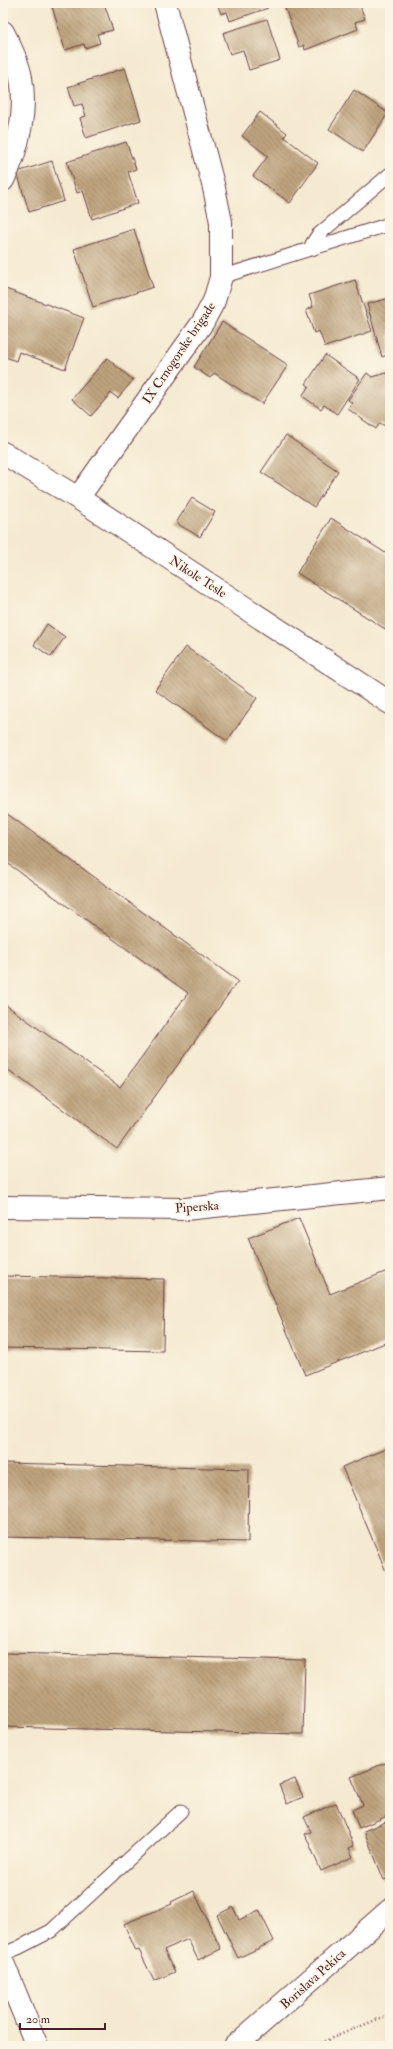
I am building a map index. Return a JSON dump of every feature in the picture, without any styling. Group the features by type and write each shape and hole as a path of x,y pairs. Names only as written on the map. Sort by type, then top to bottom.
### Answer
{"street":[{"name":"IX Crnogorske brigade","path":"78,498 203,322 214,301 221,277 222,248 217,202 165,3"},
{"path":"3,32 21,77 23,111 15,148 9,168 3,180"},
{"name":"Nikole Tesle","path":"3,454 78,498 390,704"},
{"name":"Piperska","path":"3,1207 186,1209 390,1188"},
{"name":"Borislava Pekica","path":"235,2046 277,2011 390,1910"},
{"path":"3,1963 36,2046"}],"lane":[{"path":"312,249 312,244 318,235 390,174"},
{"path":"221,277 390,224"},
{"path":"3,1954 51,1931 181,1811"}],"path":[{"path":"312,2046 390,2014"}],"building":[{"path":"51,3 104,3 113,30 97,34 100,43 85,48 84,44 65,50"},
{"path":"217,3 267,3 268,8 230,21 227,12 221,14"},
{"path":"292,3 359,3 365,19 355,22 358,29 305,50 304,45 299,47 285,8 292,5"},
{"path":"267,19 280,60 249,70 243,50 230,54 223,33"},
{"path":"125,68 141,120 86,138 80,118 86,116 82,104 74,106 68,87"},
{"path":"354,90 388,113 363,152 329,129"},
{"path":"260,112 287,133 284,137 318,163 290,203 253,176 268,156 242,136"},
{"path":"126,142 136,169 128,172 138,203 92,219 83,191 77,193 67,162"},
{"path":"52,161 64,201 29,212 17,172"},
{"path":"134,229 153,287 93,307 74,249"},
{"path":"355,280 372,331 325,347 319,331 314,333 306,310 313,307 309,295"},
{"path":"3,288 84,318 65,369 19,352 16,361 3,356"},
{"path":"390,298 390,354 382,357 367,304"},
{"path":"222,322 288,365 262,404 214,373 210,378 194,367"},
{"path":"325,355 360,379 337,414 324,405 321,409 302,396 309,386 306,384"},
{"path":"107,358 133,380 118,398 111,393 91,416 72,399"},
{"path":"367,373 372,377 386,373 390,376 390,420 385,426 380,423 376,429 348,409 352,403 348,400"},
{"path":"286,435 338,471 314,507 261,472"},
{"path":"192,498 215,512 200,537 176,523"},
{"path":"331,518 390,556 390,632 297,573"},
{"path":"47,624 65,637 51,657 34,645"},
{"path":"186,647 257,698 227,741 155,690"},
{"path":"3,811 238,981 117,1149 3,1066 3,1003 120,1087 188,993 3,860"},
{"path":"299,1218 330,1294 390,1270 390,1341 305,1375 248,1238"},
{"path":"3,1276 164,1279 163,1351 3,1348"},
{"path":"390,1447 390,1581 342,1467"},
{"path":"3,1463 249,1469 248,1542 3,1537"},
{"path":"3,1653 305,1660 303,1734 3,1727"},
{"path":"385,1763 388,1768 390,1768 390,1815 359,1828 352,1810 363,1805 351,1777"},
{"path":"295,1779 303,1797 287,1804 279,1785"},
{"path":"336,1803 354,1846 349,1848 353,1857 321,1871 305,1834 311,1832 304,1817"},
{"path":"390,1820 390,1878 384,1880 364,1831"},
{"path":"194,1891 221,1949 198,1960 188,1939 164,1950 175,1972 154,1981 139,1950 136,1951 124,1924 172,1904 171,1902"},
{"path":"233,1907 239,1920 259,1910 274,1941 238,1958 217,1915"}]}
